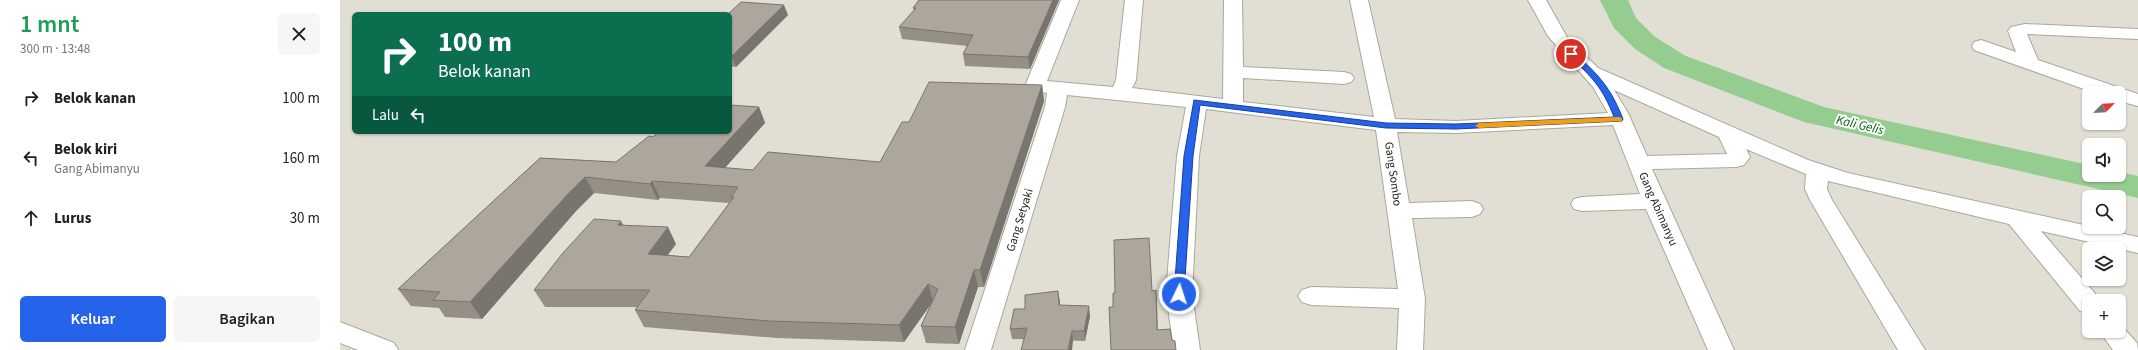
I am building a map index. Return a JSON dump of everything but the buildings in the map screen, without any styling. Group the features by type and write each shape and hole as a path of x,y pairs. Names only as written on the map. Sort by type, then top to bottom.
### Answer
{"street":[{"path":"1070,0 1035,86 1120,93 1386,125 1456,127 1619,119"},
{"path":"1120,93 1126,80 1134,0"},
{"path":"1233,106 1234,0"},
{"name":"Gang Sombo","path":"1359,0 1386,125 1412,299 1410,350"},
{"name":"Gang Abimanyu","path":"1537,0 1554,32 1562,43 1591,72 1606,90 1721,350"},
{"path":"2031,65 2017,31 2025,29 2138,34"},
{"path":"1981,46 2093,86"},
{"path":"1233,72 1344,78"},
{"path":"1591,72 1817,171 1844,179 2138,245"},
{"name":"Gang Setyaki","path":"978,350 1053,115 1058,89"},
{"path":"2126,97 2138,100"},
{"path":"1187,350 1179,294 1188,156 1197,102"},
{"path":"1638,163 1736,160 1739,158 1728,133"},
{"path":"1817,171 1816,189 1821,200 1912,350"},
{"path":"1582,204 1654,201"},
{"path":"1398,211 1472,209"},
{"path":"2017,218 2082,296"},
{"path":"1312,296 1412,299"},
{"path":"340,332 386,350"},
{"path":"2118,338 2128,350"}],"waterway":[{"name":"Kali Gelis","path":"1614,0 1624,22 1645,43 1675,62 1815,115 2138,187"}],"slow traffic":[{"path":"1479,126 1619,119"}],"route":[{"path":"1179,294 1188,156 1197,102 1386,125 1456,127 1619,119 1606,90 1591,72 1571,54"}]}
